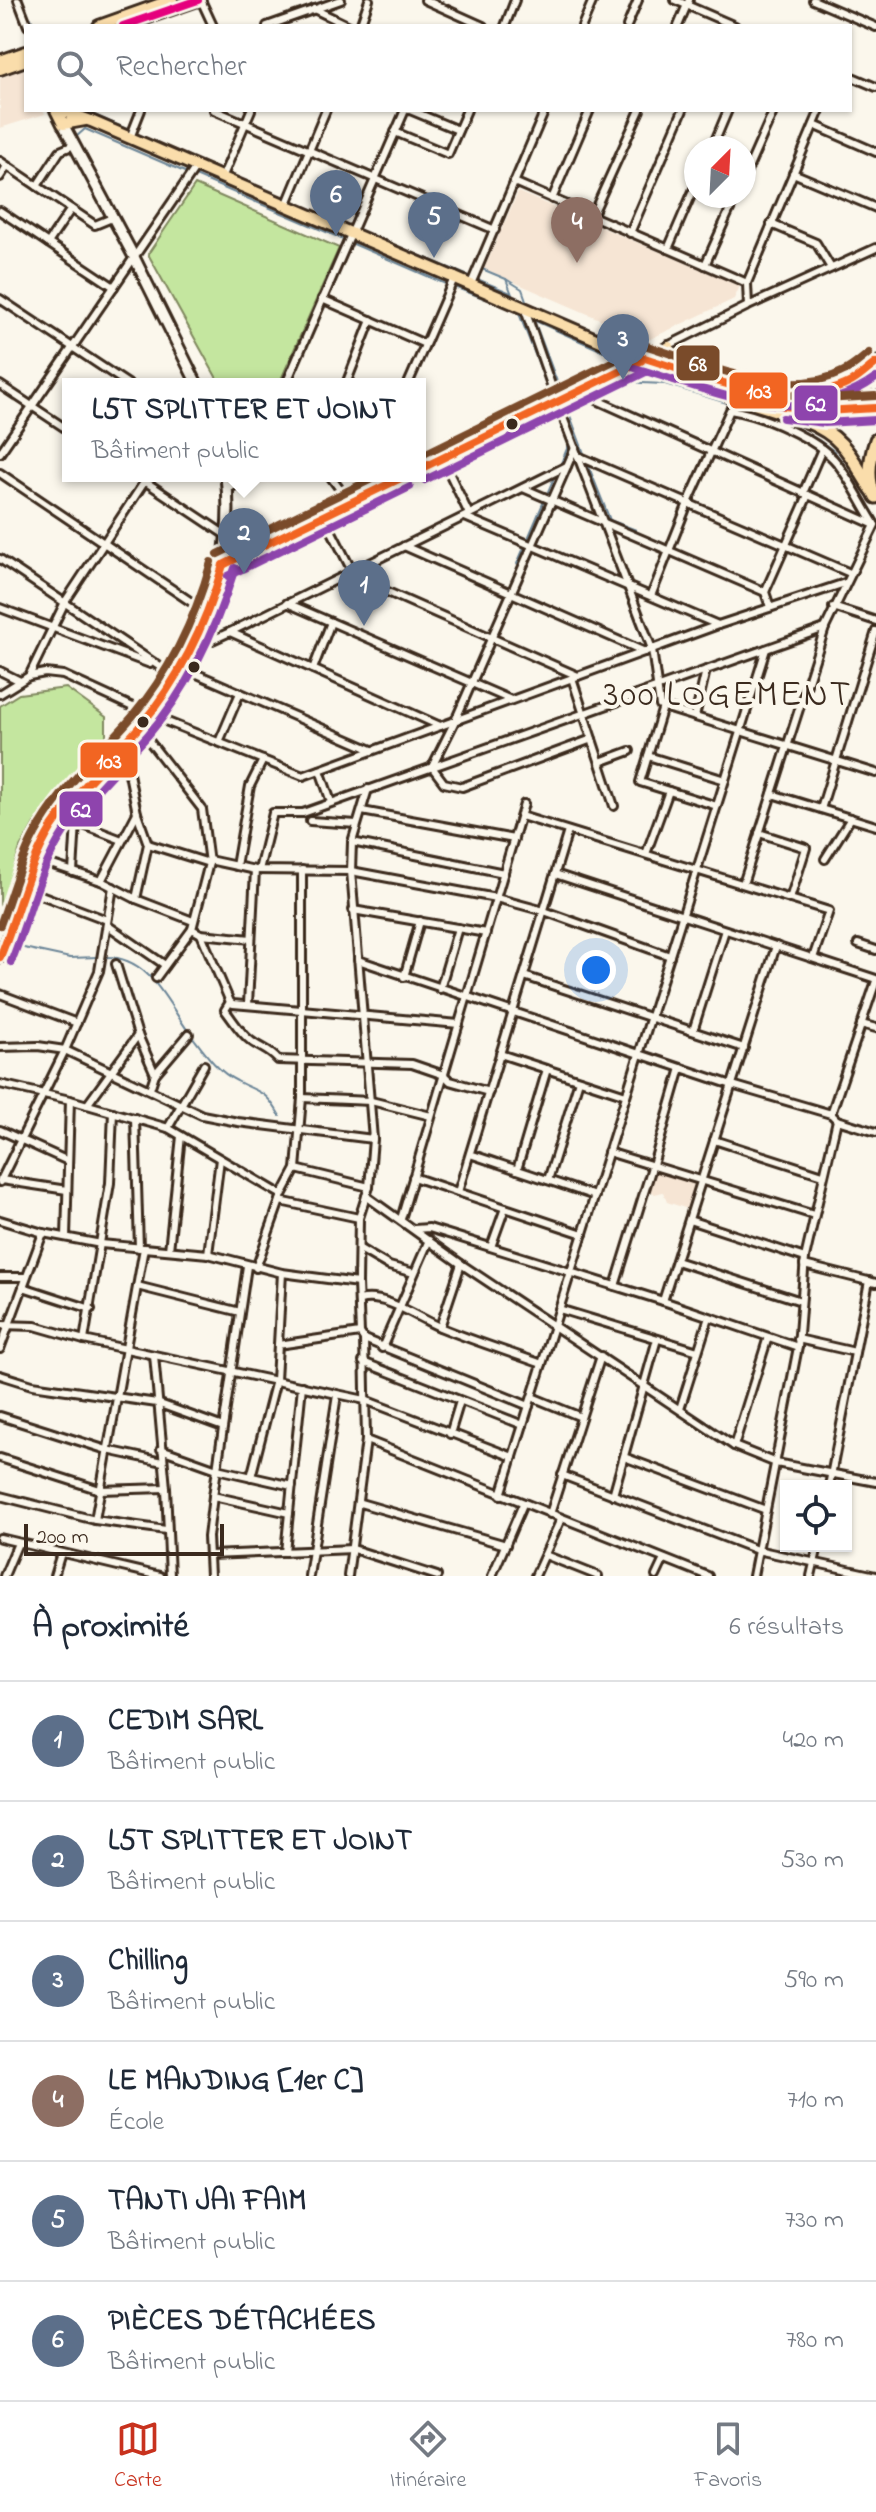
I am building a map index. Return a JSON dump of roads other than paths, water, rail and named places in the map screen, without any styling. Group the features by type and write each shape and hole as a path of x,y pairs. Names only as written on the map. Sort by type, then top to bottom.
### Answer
{"highway":[{"path":"744,390 786,394 830,389 853,381 876,363"},
{"path":"728,395 792,416 830,434 854,461 874,494"},
{"path":"874,494 869,471 876,440"}],"main road":[{"path":"105,24 172,0"},
{"path":"129,24 199,0"},
{"path":"0,63 24,56"},
{"path":"59,112 194,378"},
{"path":"64,112 455,276 642,358 676,377 728,395 765,403 825,411 876,408"},
{"path":"63,124 91,121"},
{"path":"669,347 669,357 675,368"},
{"path":"642,358 776,397 808,401 876,397"},
{"path":"4,949 35,859 60,816 150,715 178,672 209,614 223,565 227,536 226,482"}],"street":[{"path":"18,0 27,24"},
{"path":"199,0 212,24"},
{"path":"286,22 341,0"},
{"path":"361,24 369,0"},
{"path":"425,0 479,24"},
{"path":"506,24 515,0"},
{"path":"583,24 593,0"},
{"path":"628,24 638,0"},
{"path":"675,0 688,3 721,23"},
{"path":"813,0 876,27"},
{"path":"679,24 688,3"},
{"path":"314,9 345,24"},
{"path":"852,77 876,87"},
{"path":"130,138 140,112"},
{"path":"219,112 495,230"},
{"path":"222,178 250,112"},
{"path":"286,206 325,112"},
{"path":"289,378 350,233 407,112"},
{"path":"413,112 458,130"},
{"path":"395,132 448,154 466,112"},
{"path":"471,284 544,112"},
{"path":"552,199 589,112"},
{"path":"592,216 639,112"},
{"path":"630,233 682,112"},
{"path":"717,136 727,112"},
{"path":"756,151 773,112"},
{"path":"748,306 747,283 819,112"},
{"path":"814,125 876,152"},
{"path":"37,186 60,151 74,145"},
{"path":"0,161 95,225 112,218"},
{"path":"0,177 7,166"},
{"path":"0,453 196,167"},
{"path":"793,173 876,208"},
{"path":"514,182 747,283"},
{"path":"668,249 686,208"},
{"path":"705,265 731,208"},
{"path":"48,243 71,209"},
{"path":"0,211 114,287"},
{"path":"771,224 816,243 831,268"},
{"path":"426,466 748,306 876,248"},
{"path":"411,378 455,276"},
{"path":"0,299 113,378"},
{"path":"322,299 425,344"},
{"path":"524,307 557,402 629,586 658,687 660,706 876,773"},
{"path":"348,378 371,320"},
{"path":"0,385 62,426"},
{"path":"579,392 875,526"},
{"path":"651,596 710,451 728,411 732,409 781,427 822,449 837,463 875,526"},
{"path":"770,607 765,592 822,449"},
{"path":"432,767 576,452"},
{"path":"576,452 850,573"},
{"path":"442,458 467,515 718,625"},
{"path":"195,641 208,642 230,632 567,466"},
{"path":"0,473 209,614"},
{"path":"29,676 65,602 144,482"},
{"path":"146,482 227,536"},
{"path":"227,489 242,482"},
{"path":"334,482 350,503"},
{"path":"369,494 372,482"},
{"path":"223,565 393,482"},
{"path":"523,488 765,592"},
{"path":"324,516 350,572 575,677 614,806"},
{"path":"743,884 825,628 875,526"},
{"path":"404,546 648,650"},
{"path":"0,559 161,667"},
{"path":"0,694 29,676 45,673 63,675 150,715 303,776 718,625 845,583"},
{"path":"287,603 511,700"},
{"path":"833,607 876,621"},
{"path":"0,608 240,693 373,751"},
{"path":"313,669 331,622"},
{"path":"248,1004 257,870 273,813 303,813 825,628"},
{"path":"821,809 876,631"},
{"path":"230,632 440,726"},
{"path":"501,1495 766,649"},
{"path":"695,717 706,670"},
{"path":"0,671 20,681"},
{"path":"219,742 240,693"},
{"path":"663,707 640,782 717,806"},
{"path":"139,728 202,809 209,862 193,925 156,978"},
{"path":"432,767 444,783 462,787 592,739"},
{"path":"118,751 126,759 137,813 148,844 136,899"},
{"path":"600,762 630,751"},
{"path":"648,756 725,780"},
{"path":"236,866 250,786 263,760"},
{"path":"320,770 331,802"},
{"path":"348,1576 366,1440 358,1283 359,1218 369,1187 373,1139 351,871 352,842 368,789"},
{"path":"646,854 669,791"},
{"path":"772,794 876,826"},
{"path":"401,1219 524,804"},
{"path":"362,811 514,839"},
{"path":"101,881 137,813"},
{"path":"60,816 122,840"},
{"path":"521,816 829,911 813,958"},
{"path":"825,859 851,818"},
{"path":"310,821 357,824"},
{"path":"73,872 76,822"},
{"path":"458,1192 568,831"},
{"path":"759,833 806,848 790,899"},
{"path":"352,842 504,873"},
{"path":"148,844 209,862 257,870 351,871 496,898 544,911 670,956"},
{"path":"35,859 101,881 193,925 201,934 233,1004 459,1024"},
{"path":"256,1268 281,1198 296,1169 302,1098 302,870"},
{"path":"555,874 876,980 831,1114"},
{"path":"67,1190 0,1181 3,1168 21,1139 65,1050 99,971 113,887"},
{"path":"25,889 107,922 165,965"},
{"path":"353,910 486,933"},
{"path":"404,977 420,921"},
{"path":"440,989 458,928"},
{"path":"693,1031 725,930"},
{"path":"201,934 251,939"},
{"path":"858,944 876,950"},
{"path":"663,1301 776,946"},
{"path":"358,960 732,1085 831,1114 837,1120 876,1132"},
{"path":"116,964 138,1035 155,1074"},
{"path":"524,976 744,1048"},
{"path":"0,994 77,1023"},
{"path":"230,1002 225,1010 242,1033 278,1060 412,1064 444,1075 450,1081 489,1092"},
{"path":"861,1024 876,1028"},
{"path":"150,1089 155,1074 189,1034"},
{"path":"87,1105 138,1035"},
{"path":"0,1047 38,1046 65,1050 202,1115 373,1139"},
{"path":"500,1054 626,1095"},
{"path":"168,1128 204,1065"},
{"path":"615,1286 681,1068"},
{"path":"517,1170 547,1069"},
{"path":"548,1180 579,1080"},
{"path":"0,1084 168,1128 281,1198 359,1218"},
{"path":"302,1098 371,1101 431,1116"},
{"path":"66,1237 70,1100"},
{"path":"84,1340 110,1183 113,1112"},
{"path":"95,1520 141,1248 135,1118"},
{"path":"753,1576 798,1343 804,1261 837,1120"},
{"path":"0,1130 68,1161"},
{"path":"169,1250 181,1136"},
{"path":"714,1140 823,1175"},
{"path":"608,1152 814,1215"},
{"path":"470,1154 595,1196"},
{"path":"208,1254 220,1159"},
{"path":"296,1169 369,1187"},
{"path":"413,1177 583,1234"},
{"path":"366,1196 461,1264 734,1446 776,1463 876,1482"},
{"path":"491,1247 505,1208"},
{"path":"0,1220 43,1233 101,1244 208,1254 256,1268 358,1283"},
{"path":"689,1220 873,1282 855,1352 830,1480"},
{"path":"414,1229 429,1228 768,1337 855,1352"},
{"path":"0,1349 43,1233"},
{"path":"382,1348 429,1240"},
{"path":"360,1249 389,1266 414,1273"},
{"path":"676,1261 801,1301"},
{"path":"440,1327 461,1264"},
{"path":"210,1576 208,1537 247,1266"},
{"path":"251,1477 276,1380 282,1273"},
{"path":"0,1277 26,1277"},
{"path":"137,1286 240,1312"},
{"path":"23,1287 91,1309"},
{"path":"360,1300 367,1298 400,1307 440,1327 542,1364"},
{"path":"559,1309 698,1351"},
{"path":"680,1409 709,1317"},
{"path":"0,1325 35,1326 84,1340 365,1400 513,1457"},
{"path":"278,1345 362,1336 382,1348 529,1406"},
{"path":"734,1446 768,1337"},
{"path":"613,1495 657,1339"},
{"path":"154,1355 170,1576"},
{"path":"550,1514 601,1356"},
{"path":"363,1362 523,1425"},
{"path":"0,1375 32,1385 157,1403 223,1427"},
{"path":"285,1552 302,1386"},
{"path":"309,1576 337,1395"},
{"path":"532,1397 581,1417"},
{"path":"450,1434 460,1401"},
{"path":"0,1416 107,1450 163,1462"},
{"path":"366,1440 708,1576"},
{"path":"161,1449 217,1469 292,1486"},
{"path":"624,1457 766,1510"},
{"path":"0,1458 100,1490 166,1488"},
{"path":"562,1475 757,1550 876,1576"},
{"path":"0,1496 95,1520 166,1530"},
{"path":"213,1496 289,1513"},
{"path":"360,1503 506,1545"},
{"path":"492,1576 523,1504"},
{"path":"535,1576 561,1519"},
{"path":"0,1538 138,1574 160,1576"},
{"path":"4,1576 18,1543"},
{"path":"210,1555 353,1549 419,1574 437,1576"},
{"path":"811,1576 816,1552"},
{"path":"54,1576 61,1553"},
{"path":"545,1555 598,1576"},
{"path":"656,1576 664,1559"}],"waterway":[{"path":"586,24 597,0"},
{"path":"31,18 32,24"},
{"path":"88,112 129,130"},
{"path":"519,181 548,112"},
{"path":"80,146 76,137 85,129 187,173"},
{"path":"135,133 213,168"},
{"path":"226,174 471,277"},
{"path":"193,175 345,240"},
{"path":"513,297 506,279 482,269 516,187"},
{"path":"108,198 118,216"},
{"path":"351,243 448,285"},
{"path":"477,279 511,293"},
{"path":"506,279 522,289 527,303"},
{"path":"454,287 523,313"},
{"path":"518,311 572,450"},
{"path":"531,319 607,353"},
{"path":"534,320 559,387"},
{"path":"698,367 765,383"},
{"path":"596,396 618,382 665,384 782,420 834,451 876,517"},
{"path":"585,456 568,410 590,399"},
{"path":"447,464 520,427"},
{"path":"559,468 569,444"},
{"path":"574,456 597,518"},
{"path":"527,569 574,460"},
{"path":"587,462 610,520 636,530"},
{"path":"426,474 442,466"},
{"path":"517,564 556,473"},
{"path":"212,634 234,571 410,482"},
{"path":"599,524 621,581"},
{"path":"623,587 644,642"},
{"path":"42,858 52,838"},
{"path":"31,888 40,864"},
{"path":"15,946 29,894"},
{"path":"10,945 70,958 98,957"},
{"path":"105,957 120,959 145,972 188,1031"},
{"path":"192,1036 217,1067 266,1096 280,1116"}],"place":[{"name":"PIÈCES DÉTACHÉES","path":"336,236"},
{"name":"TANTI JAI FAIM","path":"434,258"},
{"name":"LE MANDING [1er C]","path":"577,263"},
{"name":"Chilling","path":"623,380"},
{"name":"L5T SPLITTER ET JOINT","path":"244,574"},
{"name":"CEDIM SARL","path":"364,626"}],"district":[{"name":"300 LOGEMENT","path":"728,696"}]}
